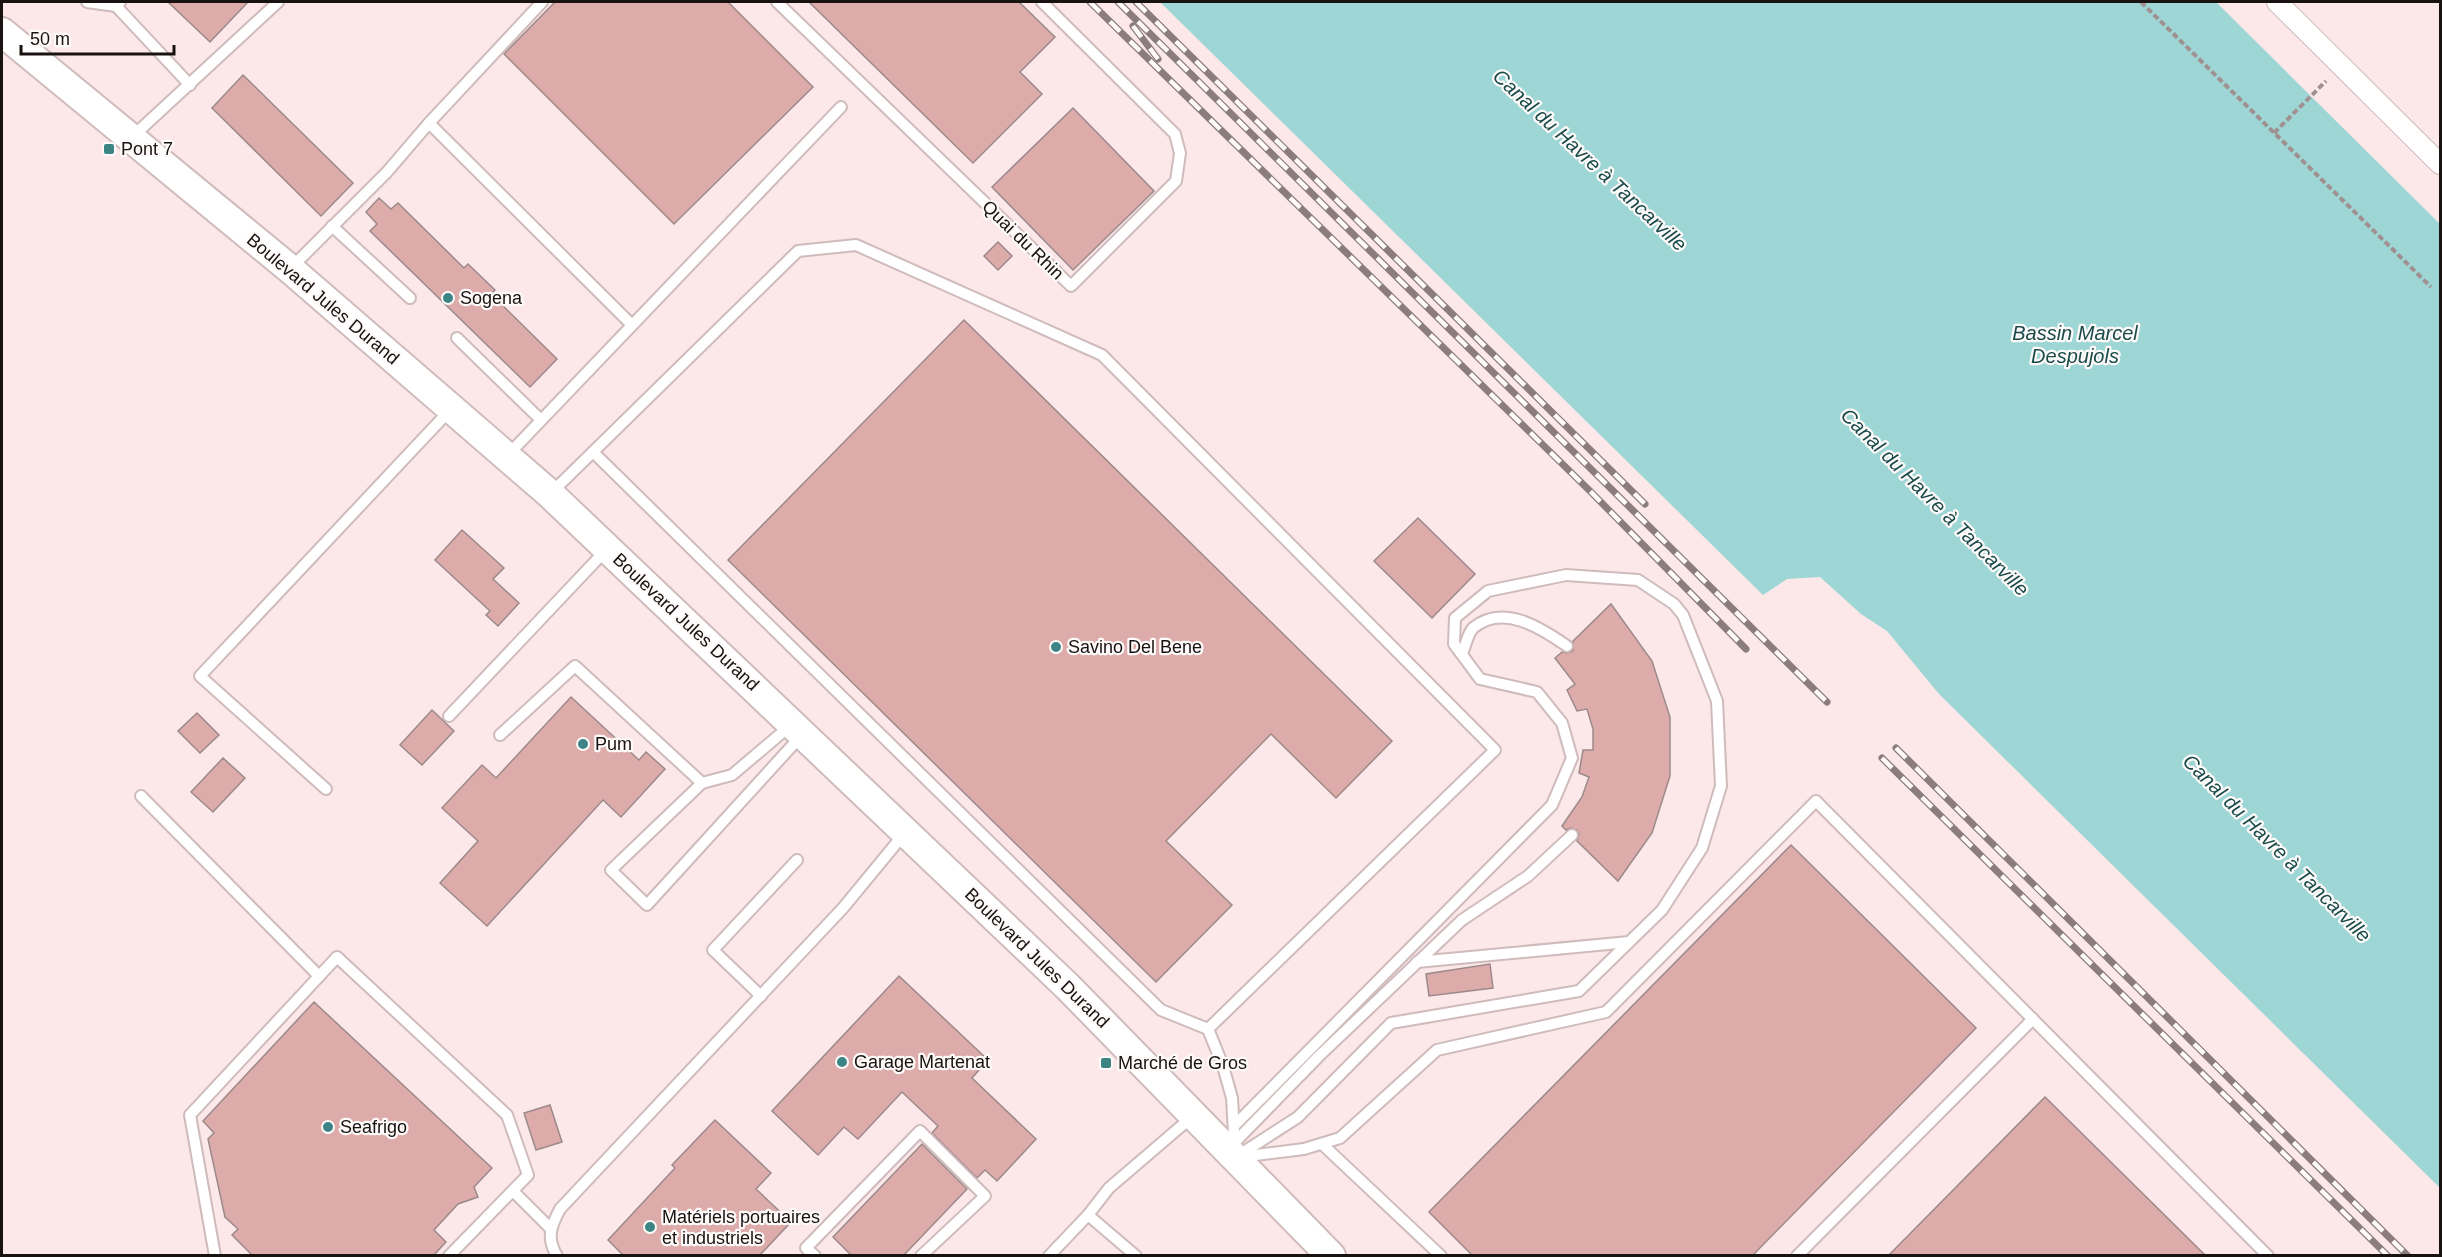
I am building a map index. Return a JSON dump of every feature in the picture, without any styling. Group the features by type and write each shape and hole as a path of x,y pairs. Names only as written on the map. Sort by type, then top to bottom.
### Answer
{"main road":[{"name":"Boulevard Jules Durand","path":"2,32 290,269 550,494 799,728 1068,987 1194,1115 1235,1150 1331,1256"}],"street":[{"path":"2277,2 2440,164"}],"lane":[{"path":"87,2 118,4 190,85"},
{"path":"130,138 278,2"},
{"path":"290,269 387,172 429,123 542,2"},
{"name":"Quai du Rhin","path":"777,2 1071,286 1176,181 1180,153 1175,134 1042,2"},
{"path":"507,456 841,107"},
{"path":"429,123 632,325"},
{"path":"332,226 410,298"},
{"path":"550,494 798,251 856,245 1102,355 1495,750 1208,1029"},
{"path":"457,338 541,420"},
{"path":"326,789 200,676 452,409"},
{"path":"593,452 1161,1010 1208,1029 1223,1066 1232,1098 1235,1150"},
{"path":"448,716 607,548"},
{"path":"1234,1126 1552,805 1572,758 1562,723 1537,692 1480,680 1454,644 1455,618 1488,591 1566,575 1638,580 1674,604 1683,615 1717,701 1721,786 1702,848 1662,910 1579,991 1391,1023 1298,1117 1235,1150"},
{"path":"1462,654 1472,629 1494,617 1517,619 1543,629 1567,646"},
{"path":"500,735 575,666 702,783"},
{"path":"799,728 647,905 611,870 702,783 732,775 799,728"},
{"path":"141,796 319,976"},
{"path":"1235,1150 1304,1149 1340,1138 1437,1050 1606,1012 1816,801 2268,1256"},
{"path":"557,1256 551,1247 550,1228 560,1209 843,908 906,831"},
{"path":"1235,1150 1417,962 1462,920 1528,876 1572,836"},
{"path":"761,996 713,950 797,860"},
{"path":"1417,962 1629,942"},
{"path":"215,1256 190,1115 337,957 507,1115 528,1175 449,1256"},
{"path":"1797,1256 2033,1019"},
{"path":"1049,1256 1088,1215 1109,1188 1194,1115"},
{"path":"815,1256 806,1248 920,1131 986,1196 921,1256"},
{"path":"1322,1144 1441,1256"},
{"path":"513,1191 550,1228"},
{"path":"1088,1215 1136,1256"}],"path":[{"path":"2141,2 2431,287"},
{"path":"2274,133 2326,81"}],"water":[{"name":"Bassin Marcel Despujols","path":"1160,2 2216,2 2440,224 2440,1188 1939,694 1887,631 1861,614 1820,577 1787,579 1763,595"}],"building":[{"path":"168,2 248,2 210,42"},
{"path":"555,2 728,2 813,87 674,224 504,54"},
{"path":"809,2 1019,2 1055,37 1020,72 1042,94 973,163"},
{"path":"243,75 353,183 321,216 212,108"},
{"path":"1073,108 1154,191 1073,270 992,187"},
{"path":"379,198 391,209 398,203 464,268 468,264 495,290 491,294 557,359 530,387 370,231 377,224 366,212"},
{"path":"998,242 1012,256 998,270 984,256"},
{"name":"Savino Del Bene","path":"964,320 1392,741 1336,798 1271,734 1166,841 1232,905 1156,982 728,560"},
{"path":"1418,518 1475,574 1432,618 1374,561"},
{"path":"462,530 504,568 493,579 519,603 498,626 486,615 490,611 435,560"},
{"path":"1611,604 1652,661 1670,717 1670,776 1652,833 1618,881 1577,841 1579,834 1577,830 1571,828 1566,830 1562,826 1582,797 1589,777 1579,773 1583,750 1593,750 1593,729 1587,709 1577,711 1567,690 1575,684 1555,658 1562,652 1573,651 1573,641"},
{"path":"571,697 639,760 646,752 665,769 621,817 603,800 487,926 440,883 478,841 442,808 482,765 496,778"},
{"path":"432,710 454,731 422,765 400,745"},
{"path":"197,713 219,735 200,753 178,731"},
{"path":"223,758 245,778 213,812 191,792"},
{"path":"1791,845 1976,1028 1752,1256 1473,1256 1429,1212"},
{"path":"1490,964 1493,988 1429,996 1426,974"},
{"path":"899,976 988,1060 972,1078 1036,1139 997,1181 985,1170 977,1178 932,1133 938,1126 902,1092 858,1139 844,1127 818,1155 772,1111"},
{"name":"Seafrigo","path":"314,1002 492,1168 474,1187 478,1197 458,1204 434,1230 446,1242 433,1256 253,1256 232,1235 238,1229 225,1217 208,1139 214,1133 203,1121"},
{"path":"2045,1097 2206,1256 1888,1256"},
{"path":"550,1105 562,1142 536,1150 524,1113"},
{"path":"715,1120 771,1173 756,1189 791,1222 759,1256 624,1256 608,1240 675,1168 672,1165"},
{"path":"922,1144 967,1189 903,1256 852,1256 833,1237"}],"railway":[{"path":"1090,2 1590,491 1746,649"},
{"path":"1118,2 1827,702"},
{"path":"1136,2 1645,504"},
{"path":"1133,26 1158,59"},
{"path":"1896,748 2408,1256"},
{"path":"1882,758 2388,1256"}],"place":[{"name":"Pont 7","path":"109,149"},
{"name":"Sogena","path":"448,298"},
{"name":"Savino Del Bene","path":"1056,647"},
{"name":"Pum","path":"583,744"},
{"name":"Garage Martenat","path":"842,1062"},
{"name":"Marché de Gros","path":"1106,1063"},
{"name":"Seafrigo","path":"328,1127"},
{"name":"Matériels portuaires et industriels","path":"650,1227"}],"water label":[{"name":"Canal du Havre à Tancarville","path":"1590,160"},
{"name":"Canal du Havre à Tancarville","path":"1935,502"},
{"name":"Canal du Havre à Tancarville","path":"2277,848"}]}
